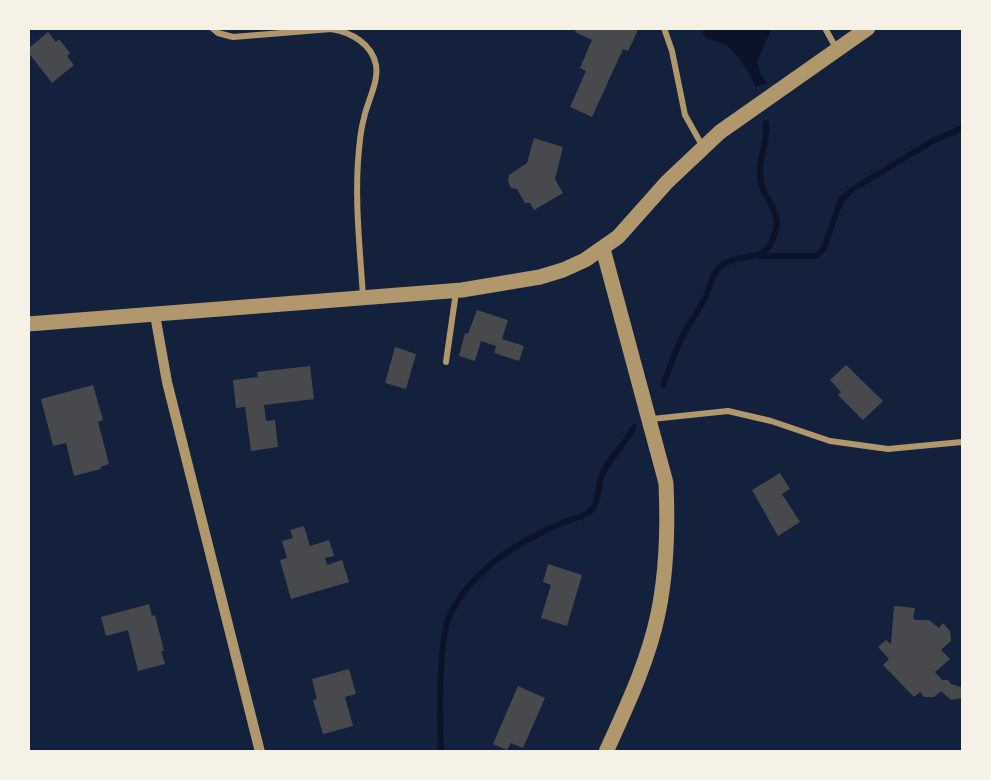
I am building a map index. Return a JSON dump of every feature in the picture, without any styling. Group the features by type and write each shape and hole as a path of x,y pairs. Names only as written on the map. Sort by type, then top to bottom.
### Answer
{"street":[{"path":"28,324 456,291 540,277 603,249 720,132 868,28"},
{"path":"603,249 666,482 668,520 658,617 606,752"},
{"path":"155,315 167,382 260,752"}],"lane":[{"path":"212,28 233,38 342,31 364,44 376,62 362,123 357,179 364,298"},
{"path":"664,28 685,116 703,147"},
{"path":"825,28 836,48"},
{"path":"446,362 456,291"},
{"path":"650,420 728,410 830,441 888,449 964,440"}],"water":[{"path":"705,28 772,28 757,62 767,83 756,87 735,54 702,34"}],"building":[{"path":"577,28 639,28 628,51 623,49 592,117 570,107 586,71 580,68 592,40 575,32"},
{"path":"48,32 56,42 59,39 74,65 52,83 28,52"},
{"path":"534,138 563,147 555,179 563,193 534,210 508,181 509,175 527,163"},
{"path":"477,310 508,320 502,339 524,346 519,361 494,353 496,346 481,341 475,361 459,356"},
{"path":"395,347 416,354 406,389 385,383"},
{"path":"846,365 883,401 863,420 838,395 841,392 830,380"},
{"path":"310,366 314,399 264,405 266,421 275,420 278,447 251,451 245,407 236,408 233,380 258,377 257,372"},
{"path":"93,385 109,464 74,476 66,443 53,446 41,399"},
{"path":"780,473 790,489 782,494 800,522 778,536 752,490"},
{"path":"304,526 310,546 329,540 334,556 325,558 327,565 342,560 349,582 291,599 280,560 287,558 282,541 293,538 290,530"},
{"path":"548,564 582,575 567,626 541,618 551,585 543,582"},
{"path":"149,604 165,664 138,671 128,630 106,636 101,617"},
{"path":"894,606 915,608 915,620 929,620 939,628 943,623 950,631 951,641 941,650 950,659 935,672 942,680 961,687 962,698 951,700 941,691 934,697 924,697 920,692 914,697 883,665 889,659 878,647 886,640 891,644"},
{"path":"349,669 356,694 345,697 353,726 323,734 313,700 317,699 312,679"},
{"path":"518,686 545,698 523,748 511,743 507,750 493,744"}],"waterway":[{"path":"663,385 717,270 734,260 762,253 772,241 777,221 760,176 766,123"},
{"path":"761,256 817,256 824,248 841,200 853,189 964,127"},
{"path":"441,752 443,643 455,605 476,578 503,555 592,509 604,471 634,427"}]}
